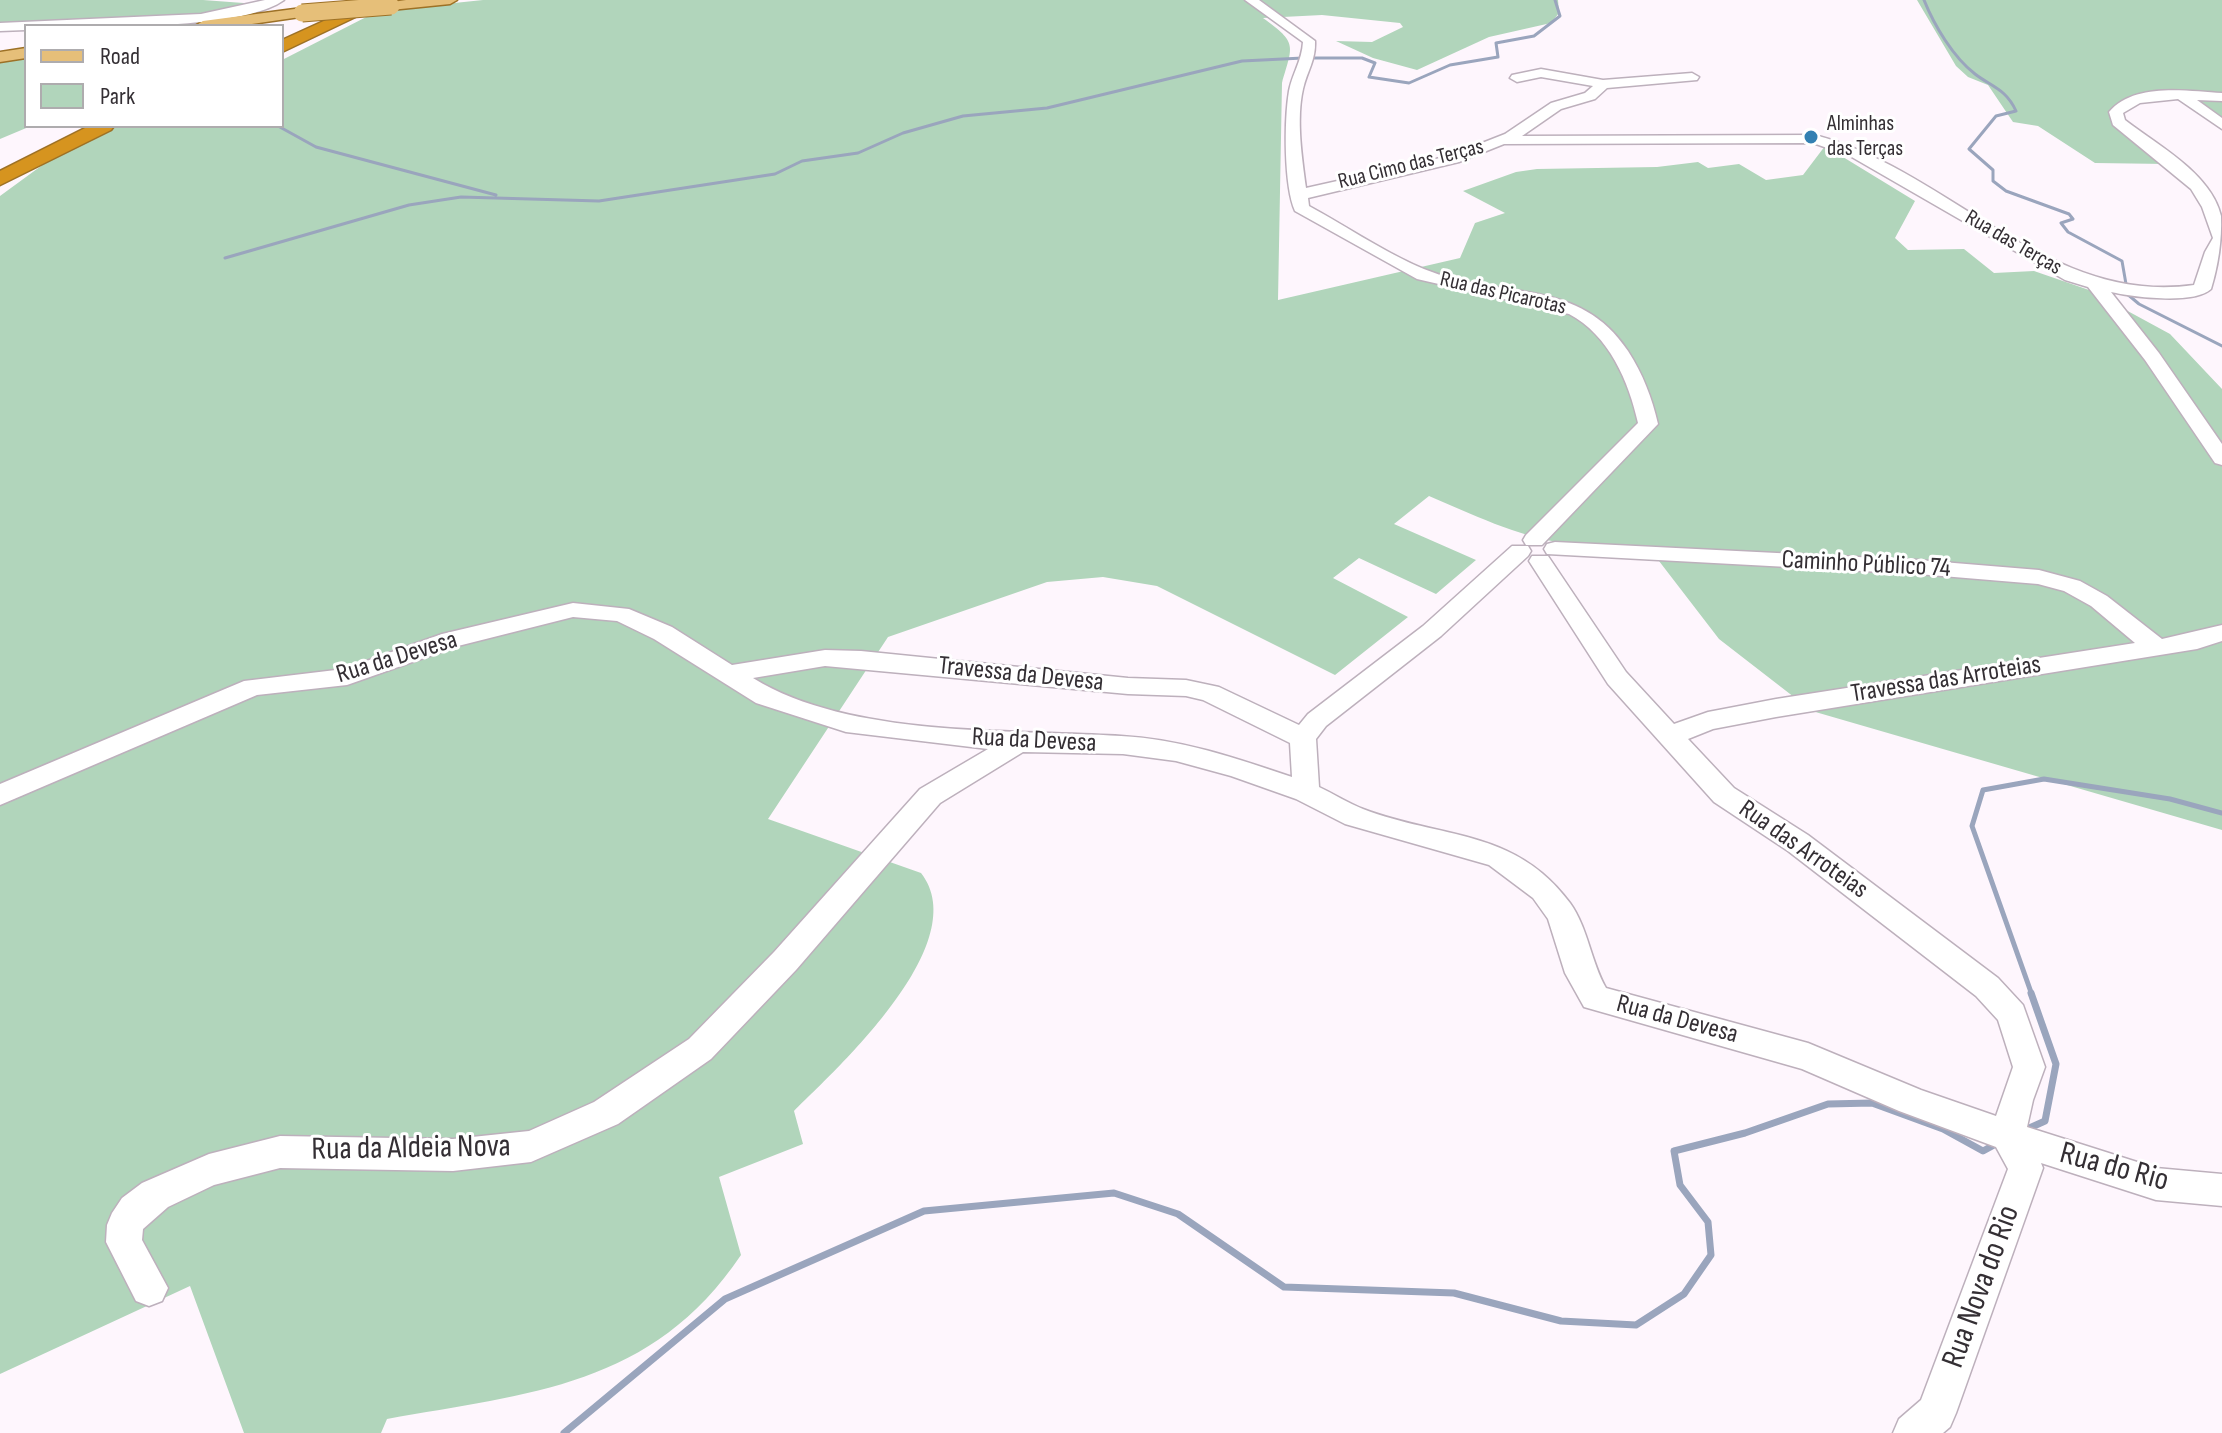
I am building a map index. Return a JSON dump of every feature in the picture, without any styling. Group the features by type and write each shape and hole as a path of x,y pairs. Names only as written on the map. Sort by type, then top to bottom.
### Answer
{"highway":[{"path":"284,37 367,0"},
{"path":"284,46 387,3"},
{"path":"0,167 79,128"},
{"path":"0,179 100,128"}],"main road":[{"path":"218,24 387,3 450,0"},
{"path":"0,57 24,53"}],"street":[{"path":"67,24 201,18 230,14 278,0"},
{"path":"1251,0 1309,41 1309,57 1296,90 1294,155 1298,195"},
{"path":"0,27 24,26"},
{"path":"1556,106 1524,88 1541,73 1603,84 1692,77"},
{"name":"Rua Cimo das Terças","path":"1298,195 1454,159 1504,140 1556,106 1590,102 1603,84"},
{"path":"2181,95 2222,125"},
{"name":"Rua das Terças","path":"1504,140 1626,137 1715,141 1785,137 1832,143 2053,268 2096,285 2184,292 2202,289 2213,252 2222,238 2211,209 2196,186 2118,122 2116,112 2120,106 2139,99 2181,95 2222,97"},
{"path":"1592,124 1626,137"},
{"name":"Rua das Picarotas","path":"1298,195 1301,208 1423,275 1567,308 1584,315 1617,349 1634,374 1648,424 1537,550 1317,720 1303,738"},
{"path":"2096,285 2152,357 2222,459"},
{"name":"Caminho Público 74","path":"1537,550 1918,567 2039,577 2072,586 2099,601 2155,646"},
{"name":"Rua das Arroteias","path":"1537,550 1617,678 1724,795 1798,843 1947,955 1987,987 2012,1014 2029,1067 2016,1100 2008,1136"},
{"name":"Rua da Devesa","path":"0,795 253,687 347,677 451,640 573,610 621,614 663,633 765,697 855,726 1018,743 1123,745 1176,752 1306,792 1355,817 1499,857 1543,890 1562,915 1581,973 1595,998 1808,1057 1911,1101 2008,1136"},
{"name":"Travessa das Arroteias","path":"1671,735 1708,721 1776,708 2197,641 2222,633"},
{"name":"Travessa da Devesa","path":"729,674 825,658 861,659 1112,684 1186,688 1210,693 1303,738"},
{"path":"1303,738 1306,792"},
{"name":"Rua da Aldeia Nova","path":"149,1288 124,1242 125,1225 135,1210 155,1195 209,1170 280,1152 453,1155 531,1146 606,1113 700,1049 785,961 930,796 1018,743"},
{"name":"Rua do Rio","path":"2008,1136 2156,1184 2222,1190"},
{"name":"Rua Nova do Rio","path":"1913,1433 1936,1413 2026,1168 2008,1136"}],"green space":[{"path":"0,0 203,0 257,4 196,15 0,24"},
{"path":"483,0 1558,0 1559,13 1551,23 1489,37 1417,70 1373,58 1336,41 1372,42 1403,27 1400,23 1322,15 1263,18 1282,33 1290,46 1282,83 1278,300 1460,258 1475,223 1505,213 1463,191 1516,172 1657,167 1698,162 1708,168 1739,164 1766,180 1803,175 1825,146 1915,201 1895,238 1908,250 1964,249 1994,273 2034,271 2089,290 2170,334 2222,389 2222,830 1812,711 1719,639 1649,548 1546,540 1494,524 1429,496 1394,524 1476,560 1436,594 1359,558 1333,578 1408,617 1335,675 1157,586 1103,577 1047,582 888,637 768,819 921,873 933,901 930,933 916,967 895,1001 868,1035 794,1111 803,1144 719,1177 741,1255 706,1299 668,1333 628,1358 584,1377 490,1401 387,1419 381,1433 244,1433 190,1286 0,1374 0,196 52,158 110,128 284,128 284,59 378,11"},
{"path":"1917,0 2222,0 2222,122 2184,93 2133,97 2116,105 2111,112 2167,164 2095,163 2038,126 2013,122 1988,85 1968,77 1956,66"},
{"path":"24,56 26,128 0,139 0,60"}],"waterway":[{"path":"1315,58 1362,58 1375,63 1369,77 1409,83 1450,65 1498,57 1496,43 1534,36 1560,16 1555,0"},
{"path":"1924,0 1939,30 1959,59 2003,93 2016,111 1996,116 1969,149 1993,170 1993,181 2006,191 2069,214 2073,219 2061,223 2068,232 2122,261 2126,284"},
{"path":"225,258 409,205 461,197 599,201 775,174 802,161 858,153 903,133 963,116 1047,108 1242,61 1303,58"},
{"path":"282,128 316,147 496,195"},
{"path":"2126,293 2139,304 2222,346"},
{"path":"2032,995 1972,826 1983,790 2044,779 2170,799 2222,813"},
{"path":"2025,1130 2045,1121 2056,1064 2031,993"},
{"path":"564,1433 725,1299 924,1211 1114,1193 1178,1214 1284,1287 1454,1293 1561,1321 1636,1325 1684,1294 1711,1255 1708,1222 1680,1185 1674,1151 1745,1133 1828,1104 1872,1103 1943,1129 1983,1151 1994,1145"}],"place":[{"name":"Alminhas das Terças","path":"1811,137"}]}
